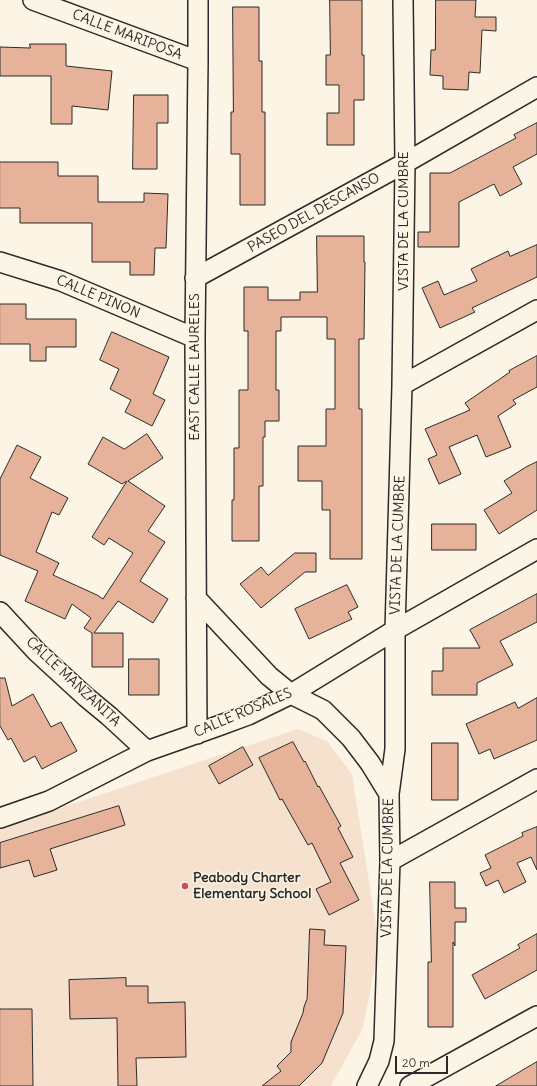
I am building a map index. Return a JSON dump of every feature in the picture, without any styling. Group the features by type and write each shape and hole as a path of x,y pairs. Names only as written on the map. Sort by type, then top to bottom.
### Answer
{"street":[{"name":"CALLE MARIPOSA","path":"33,0 198,62"},
{"name":"EAST CALLE LAURELES","path":"196,734 195,278 198,0"},
{"name":"VISTA DE LA CUMBRE","path":"367,1086 379,1061 384,1041 390,861 389,794 395,749 395,630 402,385 404,164 403,0"},
{"name":"PASEO DEL DESCANSO","path":"195,278 404,164 537,87"},
{"name":"CALLE PINON","path":"0,262 61,281 195,338"},
{"path":"402,385 537,310"},
{"name":"CALLE ROSALES","path":"0,818 49,801 147,751 248,715 292,694 395,630 537,549"},
{"path":"196,598 269,676 292,694 323,710 351,738 370,763 389,794"},
{"name":"CALLE MANZANITA","path":"0,612 37,652 147,751"},
{"path":"390,861 537,779"},
{"path":"410,1086 537,1016"}],"shaded area":[{"name":"Peabody Charter Elementary School","path":"298,729 327,741 352,774 379,944 363,1028 331,1086 0,1086 0,828"}],"building":[{"path":"330,0 362,0 364,100 354,100 354,145 327,145 327,113 339,113 339,85 326,85 326,55 330,55"},
{"path":"436,0 476,0 475,17 496,17 496,31 482,30 480,73 469,72 468,90 443,89 443,76 430,75 431,50 435,50"},
{"path":"233,7 259,7 259,61 262,61 262,112 265,112 265,205 240,205 240,154 231,154 231,112 233,112"},
{"path":"30,44 66,44 66,66 112,71 108,110 72,106 72,124 51,124 51,76 0,76 0,47 30,48"},
{"path":"134,95 168,95 168,123 157,123 157,169 133,169"},
{"path":"537,123 537,154 513,167 522,184 500,196 494,184 459,202 459,247 418,247 418,232 430,232 430,173 450,173 516,138 514,135"},
{"path":"0,162 58,162 58,176 98,176 98,202 144,202 144,193 168,194 166,248 155,248 154,275 130,275 130,262 92,262 92,223 20,223 20,208 0,208"},
{"path":"317,236 364,236 364,339 359,339 359,409 362,409 362,559 330,559 330,510 322,510 322,481 298,481 298,446 326,446 326,409 335,409 335,339 327,339 327,317 281,317 281,331 276,331 276,390 279,390 279,421 265,421 265,437 263,437 263,486 259,486 259,541 232,541 234,448 239,448 239,390 248,390 248,331 244,331 244,287 268,287 268,300 300,300 300,292 317,292"},
{"path":"537,245 537,277 472,308 475,312 440,328 422,288 438,281 444,295 477,281 471,269 508,251 510,256"},
{"path":"0,304 26,304 26,319 76,319 76,347 46,347 46,361 30,361 30,344 0,344"},
{"path":"112,332 169,357 153,394 165,400 152,426 125,412 131,400 110,389 119,369 100,360"},
{"path":"537,356 537,387 513,400 516,404 498,416 511,447 486,457 477,435 449,447 461,474 439,484 428,459 437,455 425,429 470,410 465,403 510,372 509,371"},
{"path":"147,434 163,458 128,481 165,506 148,531 165,542 140,581 168,599 153,623 118,601 94,633 123,633 123,667 92,667 92,633 84,628 91,618 72,604 65,619 25,601 38,571 0,555 0,479 17,445 41,457 30,478 68,498 59,515 52,512 36,552 59,563 53,575 103,599 133,553 109,538 104,545 92,537 127,481 122,484 88,464 103,437 124,449"},
{"path":"537,462 537,510 499,534 484,510 512,493 504,481"},
{"path":"432,524 476,524 476,550 432,550"},
{"path":"295,553 316,553 316,572 305,572 261,608 240,584 261,567 268,575"},
{"path":"347,585 358,607 348,612 352,619 309,639 295,609"},
{"path":"537,594 537,622 500,641 513,665 477,683 477,695 432,695 432,671 443,671 443,648 480,648 470,630"},
{"path":"129,659 159,659 159,695 129,695"},
{"path":"0,678 5,678 12,706 33,694 51,727 61,722 77,751 42,769 35,756 24,762 11,738 8,740 0,726"},
{"path":"537,698 537,740 494,759 490,749 479,754 466,724 515,702 518,708"},
{"path":"293,742 341,826 338,828 353,857 340,863 359,900 329,915 316,889 331,882 312,843 308,845 282,799 280,800 259,758"},
{"path":"432,743 458,743 458,800 432,800"},
{"path":"243,747 253,765 219,784 209,766"},
{"path":"119,806 125,825 50,849 57,870 34,877 29,860 0,868 0,843"},
{"path":"537,827 537,870 531,857 517,863 526,882 504,893 498,880 486,886 480,873 491,868 485,855 523,836 522,833"},
{"path":"430,882 455,882 455,908 466,908 466,922 455,922 455,946 453,942 453,1027 428,1027 428,962 431,962"},
{"path":"310,929 325,930 324,945 346,946 343,1013 322,1063 299,1086 262,1086 281,1071 277,1066 291,1052 291,1042 303,1013 307,999"},
{"path":"537,934 537,970 485,999 472,975 520,948 518,945"},
{"path":"126,978 126,986 148,986 148,1003 185,1002 186,1057 136,1058 137,1086 118,1086 117,1018 70,1019 69,980"},
{"path":"0,1009 32,1009 33,1086 0,1086"},
{"path":"537,1062 537,1086 496,1086"}],"place":[{"name":"Peabody Charter Elementary School","path":"185,886"}]}
